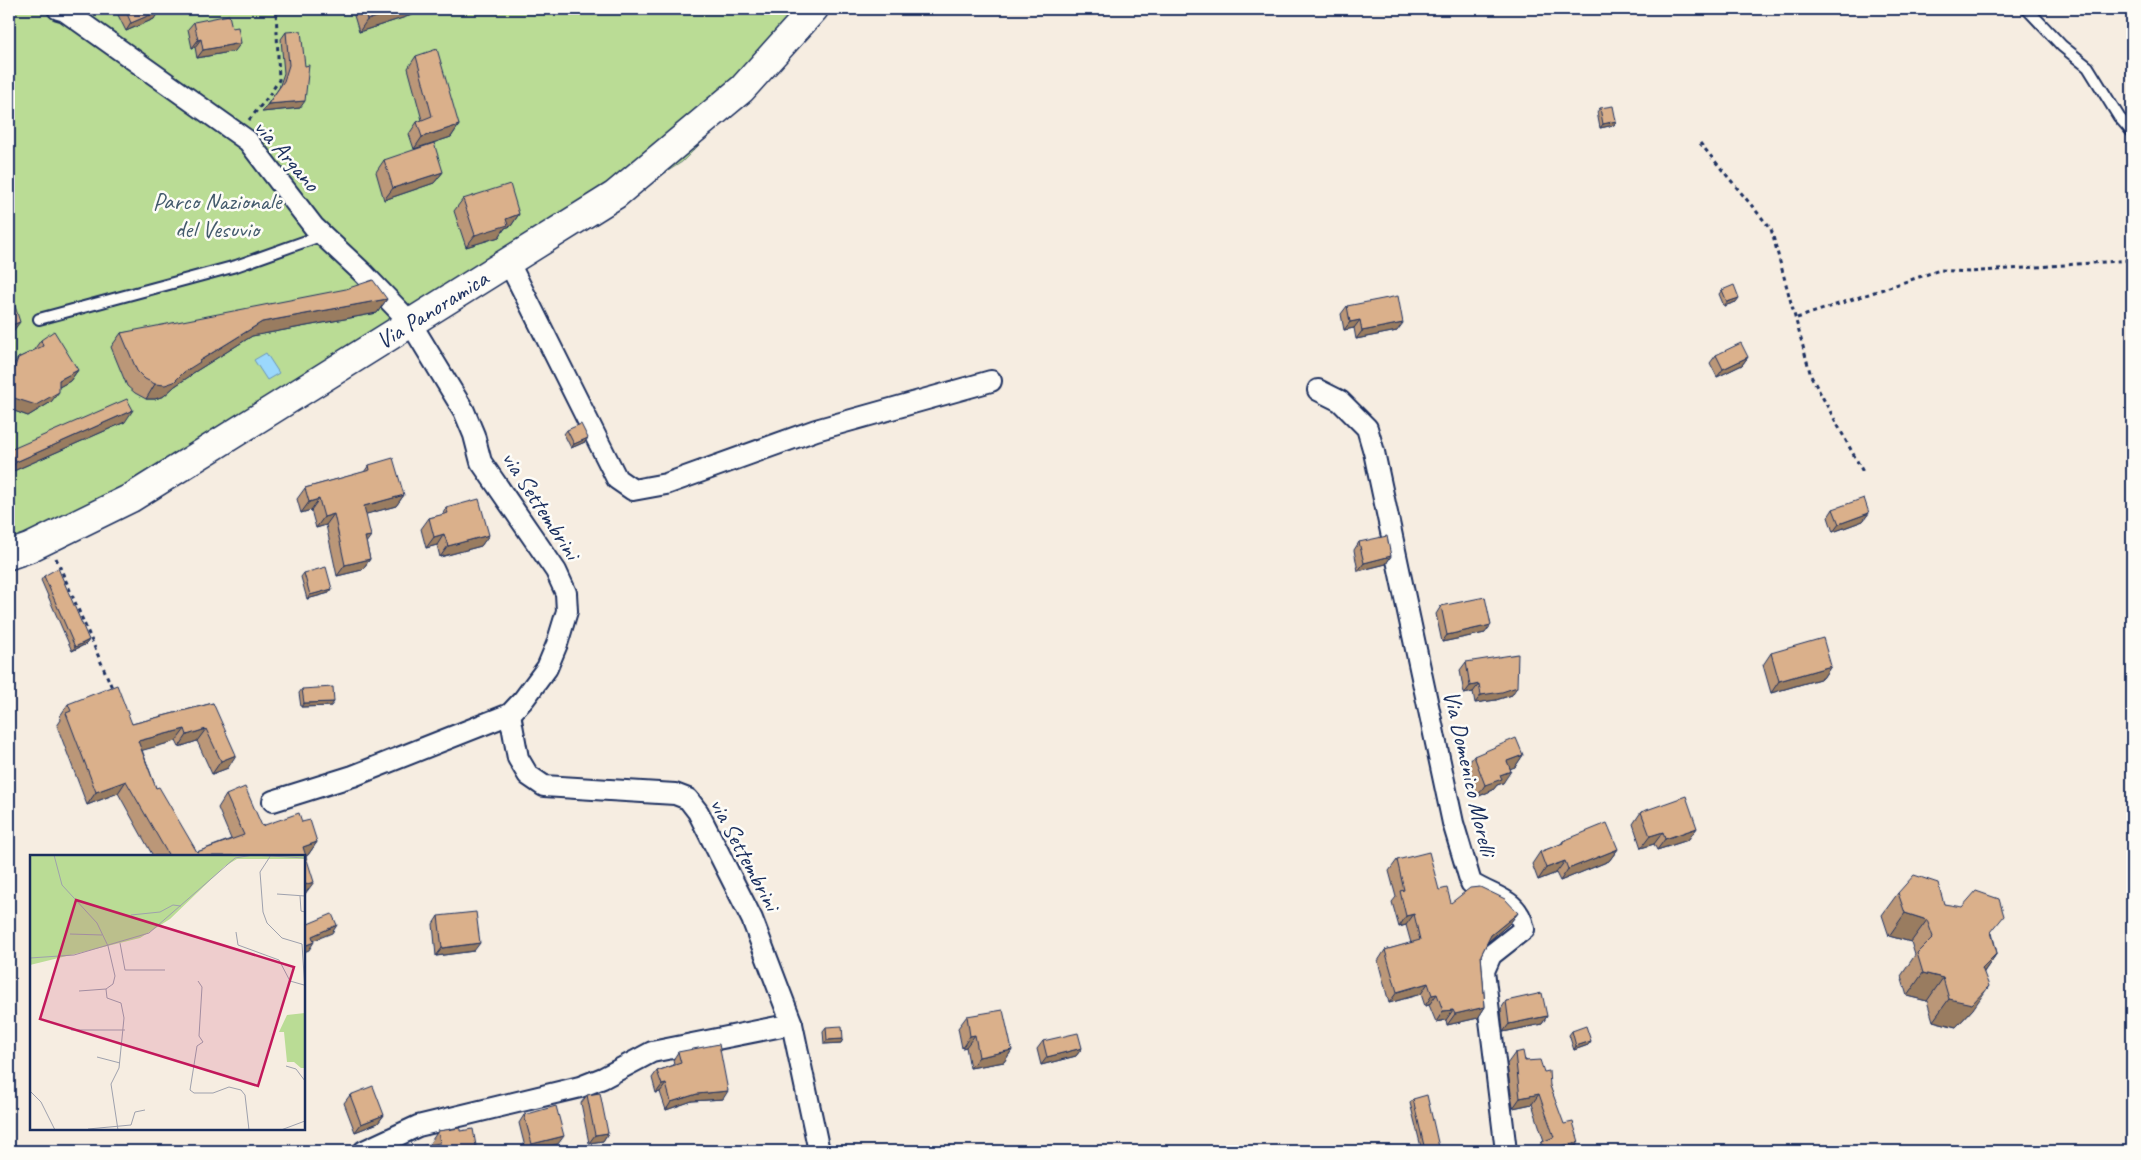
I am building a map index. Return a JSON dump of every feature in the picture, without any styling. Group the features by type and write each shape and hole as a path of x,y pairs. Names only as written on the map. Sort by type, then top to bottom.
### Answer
{"street":[{"name":"via Argano","path":"58,9 65,11 248,142 314,227 410,322"},
{"name":"Via Panoramica","path":"9,555 48,539 131,498 616,195 742,89 814,9"},
{"path":"508,261 617,479 633,490 666,484 816,430 991,381"},
{"name":"via Settembrini","path":"273,800 353,776 510,714 524,699 547,668 558,644 567,611 566,593 556,571 482,462 464,411 410,322"},
{"name":"Via Domenico Morelli","path":"1318,390 1340,401 1367,428 1376,462 1453,823 1471,883 1510,904 1518,911 1523,922 1524,928 1491,955 1484,971 1506,1151"},
{"name":"via Settembrini","path":"510,714 518,758 528,775 544,786 675,794 688,800 698,812 752,919 792,1024 819,1151"},
{"path":"364,1151 418,1126 580,1088 652,1052 792,1024"}],"lane":[{"path":"2027,9 2062,46 2088,68 2119,117 2132,132"},
{"path":"39,319 236,266 323,235"}],"path":[{"path":"238,134 268,98 279,80 276,9"},
{"path":"1700,143 1771,229 1797,318 1811,376 1863,472"},
{"path":"1797,318 1940,270 1969,272 2132,260"},
{"path":"48,539 115,696"}],"green space":[{"name":"Parco Nazionale del Vesuvio","path":"9,9 821,9 791,53 682,162 483,290 9,564"}],"water":[{"path":"266,353 279,373 267,380 254,360"}],"building":[{"path":"125,9 158,9 159,11 131,23"},
{"path":"364,9 402,9 367,20"},
{"path":"229,15 232,28 238,27 241,43 203,50 201,39 198,40 194,22"},
{"path":"301,31 305,66 309,65 305,101 268,104 284,81 289,65 286,32"},
{"path":"437,49 459,125 422,137 417,122 432,116 416,56"},
{"path":"1613,106 1616,121 1603,124 1600,108"},
{"path":"434,143 443,172 393,188 384,160"},
{"path":"510,184 519,214 506,219 508,225 475,235 463,199"},
{"path":"373,280 387,299 262,322 199,361 174,382 165,385 155,384 145,379 137,371 121,333 346,289"},
{"path":"1734,285 1739,298 1727,302 1722,290"},
{"path":"1398,296 1403,323 1362,331 1360,320 1350,322 1347,306"},
{"path":"14,303 20,322 9,326 9,305"},
{"path":"54,331 78,370 59,380 59,392 36,405 14,398 9,401 9,385 18,358 43,346 41,340"},
{"path":"1741,343 1748,357 1723,369 1716,355"},
{"path":"127,399 133,410 16,462 10,450"},
{"path":"581,424 588,438 574,444 567,430"},
{"path":"393,458 404,495 364,506 371,536 365,537 370,559 345,565 334,514 324,517 319,499 309,502 305,488 370,470 369,465"},
{"path":"1864,498 1869,513 1839,524 1833,509"},
{"path":"479,499 489,535 448,546 444,534 434,537 429,518 448,513 446,508"},
{"path":"1387,536 1391,556 1364,563 1359,542"},
{"path":"326,567 332,589 310,595 304,573"},
{"path":"58,568 89,640 75,647 44,576"},
{"path":"1485,597 1491,625 1447,635 1441,606"},
{"path":"1823,638 1831,666 1779,681 1771,653"},
{"path":"1518,654 1517,687 1502,692 1481,695 1479,684 1470,686 1466,662"},
{"path":"117,685 132,724 213,703 236,755 221,761 206,729 187,735 185,729 138,741 156,788 159,787 197,852 244,835 226,795 245,787 262,826 299,813 302,822 310,820 317,842 303,847 314,882 305,885 305,855 168,855 126,781 96,792 66,713 71,711 68,704"},
{"path":"333,687 334,702 304,703 302,689"},
{"path":"1516,738 1523,755 1507,761 1511,771 1500,775 1502,779 1485,785 1474,756"},
{"path":"1686,796 1697,828 1665,839 1663,832 1650,836 1641,812"},
{"path":"1607,823 1618,849 1568,869 1565,861 1546,868 1540,852"},
{"path":"1429,852 1439,890 1447,888 1451,903 1470,888 1480,887 1505,899 1518,913 1491,935 1481,955 1485,1007 1455,1014 1453,1010 1443,1011 1437,994 1432,995 1428,983 1397,992 1385,950 1420,940 1414,914 1406,916 1400,891 1404,890 1397,860"},
{"path":"1914,875 1938,883 1944,904 1962,907 1976,891 1999,899 2004,916 1991,932 1997,953 1982,968 1989,986 1972,1004 1949,999 1943,978 1923,973 1917,953 1933,937 1927,920 1905,913 1898,893"},
{"path":"476,912 480,943 442,948 438,916"},
{"path":"332,914 337,925 312,936 314,942 305,946 305,917 308,924"},
{"path":"1542,993 1547,1016 1509,1024 1506,1001"},
{"path":"1003,1010 1012,1050 979,1057 975,1035 970,1036 967,1016"},
{"path":"842,1026 843,1039 827,1040 826,1027"},
{"path":"1586,1026 1591,1041 1576,1046 1572,1031"},
{"path":"1078,1033 1082,1048 1047,1057 1043,1041"},
{"path":"719,1044 728,1091 697,1094 671,1102 666,1084 662,1085 657,1071 681,1063 678,1052"},
{"path":"1523,1051 1525,1061 1540,1060 1544,1072 1549,1071 1550,1086 1564,1124 1573,1122 1579,1142 1561,1146 1563,1151 1545,1151 1542,1142 1554,1137 1539,1094 1520,1098 1515,1053"},
{"path":"373,1086 384,1115 361,1124 350,1095"},
{"path":"600,1093 608,1133 595,1135 587,1095"},
{"path":"1427,1095 1439,1147 1425,1150 1413,1099"},
{"path":"556,1106 564,1136 532,1144 524,1115"},
{"path":"460,1128 460,1131 473,1129 477,1151 399,1151 399,1149 440,1143 438,1131"}]}
